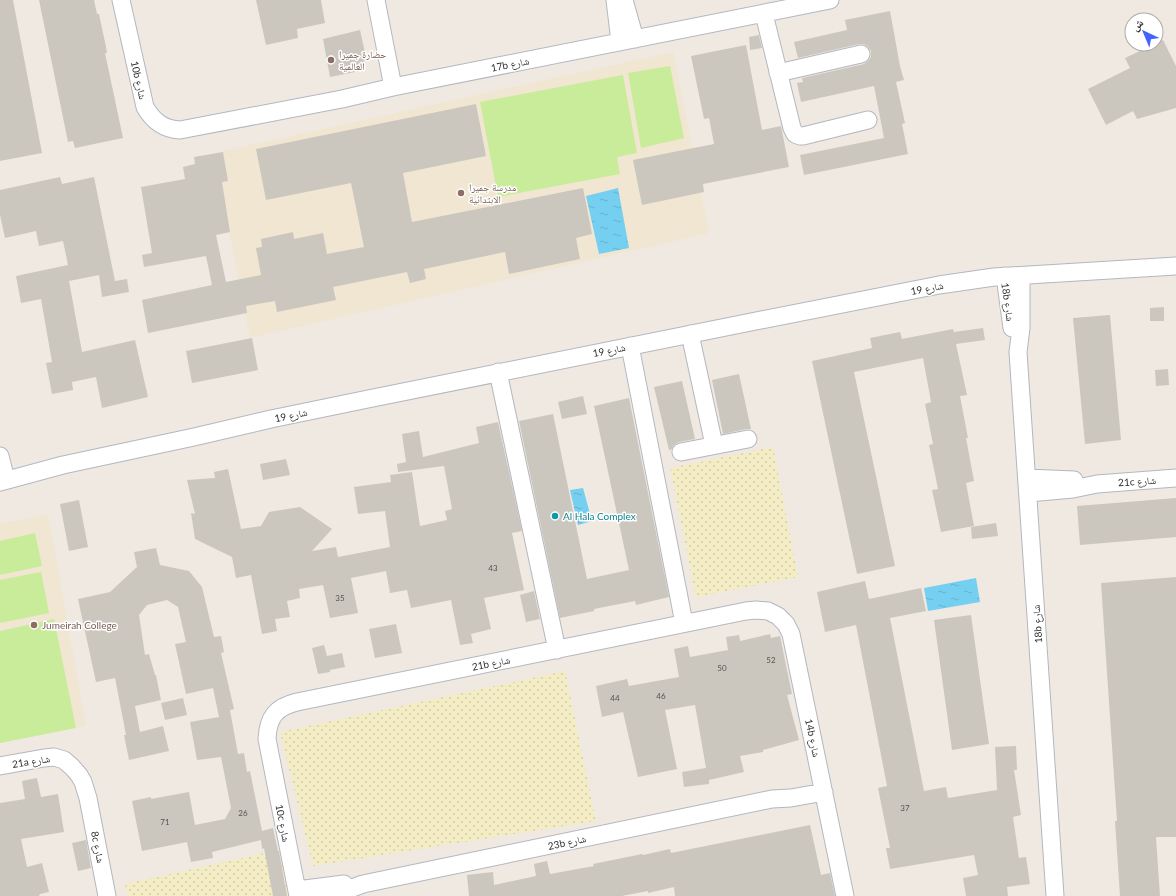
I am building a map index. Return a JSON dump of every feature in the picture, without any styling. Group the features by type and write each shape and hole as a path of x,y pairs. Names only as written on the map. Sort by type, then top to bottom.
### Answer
{"street":[{"name":"10b شارع","path":"121,0 145,107 156,122 164,127 173,130 189,128"},
{"path":"376,0 393,87"},
{"path":"614,0 628,41"},
{"path":"624,0 628,41"},
{"name":"17b شارع","path":"189,128 342,99 393,87 830,0"},
{"path":"764,14 793,131 797,136 803,136 868,120"},
{"path":"778,73 861,54"},
{"name":"شارع 19","path":"2,473 47,469 271,419 498,372 939,285 968,280 1013,276 1176,266"},
{"name":"18b شارع","path":"1013,276 1021,328 1018,352 1055,896"},
{"path":"690,334 714,445"},
{"path":"630,346 684,623"},
{"path":"498,372 557,650"},
{"path":"681,452 748,438"},
{"name":"21c شارع","path":"1027,485 1073,489 1097,484 1176,478"},
{"name":"21b شارع","path":"268,749 267,730 270,721 275,713 289,704 746,611"},
{"name":"14b شارع","path":"746,611 768,611 778,616 786,624 791,634 845,896"},
{"name":"10c شارع","path":"268,749 297,893"},
{"name":"21a شارع","path":"0,766 54,757 64,760 79,775 88,798"},
{"name":"23b شارع","path":"297,893 332,885 362,884 772,799 822,785"},
{"name":"8c شارع","path":"88,798 107,896"},
{"name":"23b شارع","path":"328,896 362,884"}],"shaded area":[{"name":"مدرسة جميرا الابتدائية","path":"673,52 709,233 250,338 214,153"},
{"name":"Jumeirah College","path":"48,514 86,726 0,743 0,524"}],"sand":[{"path":"773,447 798,577 696,597 670,468"},
{"path":"565,671 596,821 313,866 280,732"},
{"path":"288,848 297,896 128,896 125,884"}],"green space":[{"path":"670,66 684,138 641,148 628,73"},
{"path":"623,75 637,153 617,157 620,174 498,197 480,102"},
{"path":"35,533 42,566 0,575 0,541"},
{"path":"41,572 49,613 0,623 0,580"},
{"path":"54,619 76,728 0,743 0,631"}],"water":[{"path":"618,188 629,248 599,254 586,196"},
{"path":"583,488 592,521 578,525 570,490"},
{"path":"976,578 980,602 928,611 924,588"}],"building":[{"path":"0,0 13,0 42,153 0,161"},
{"path":"39,0 94,0 97,14 99,14 106,47 107,53 105,53 123,138 75,148 73,141 68,142"},
{"path":"256,0 321,0 325,23 297,29 298,38 266,45"},
{"path":"890,11 904,80 896,82 905,123 902,124 908,154 804,175 800,155 884,138 874,86 801,102 797,83 803,82 802,78 864,64 871,57 871,51 868,47 864,44 859,44 798,58 794,42 847,30 845,20"},
{"path":"360,30 366,57 360,71 330,77 323,39"},
{"path":"759,35 762,48 750,50 749,37"},
{"path":"1164,42 1176,66 1176,108 1137,119 1133,111 1106,125 1088,89 1130,68 1125,58 1138,52 1164,52"},
{"path":"746,45 762,130 781,126 789,167 703,184 704,192 642,205 633,160 714,144 709,118 704,119 691,56"},
{"path":"476,104 486,156 403,173 412,222 583,188 592,234 576,238 580,259 509,274 505,252 424,269 426,279 410,283 407,272 333,287 336,300 277,312 275,301 246,306 247,313 148,333 142,300 212,285 206,256 144,267 142,255 152,253 141,187 185,179 183,167 195,164 194,157 223,152 228,181 222,182 230,232 216,235 226,282 261,275 256,248 262,247 261,239 293,232 294,239 323,233 327,254 364,247 351,183 266,200 256,149"},
{"path":"60,177 62,184 94,177 115,281 127,279 129,292 102,297 99,275 69,281 82,352 135,340 148,397 102,408 96,377 72,382 73,390 52,394 46,363 52,362 41,299 21,303 16,276 68,265 63,241 39,246 36,231 5,238 0,215 0,190"},
{"path":"1164,307 1164,321 1150,321 1150,308"},
{"path":"1110,315 1121,440 1085,444 1073,318"},
{"path":"983,328 985,340 956,344 967,395 960,396 974,481 966,483 974,526 941,532 932,490 938,489 929,445 933,444 925,404 931,402 923,358 854,372 895,566 857,574 812,361 872,348 870,338 900,332 902,339 953,329 954,332"},
{"path":"252,338 258,370 192,383 186,351"},
{"path":"1168,369 1169,385 1156,386 1155,370"},
{"path":"739,374 751,429 723,434 712,380"},
{"path":"682,381 695,439 679,442 674,445 671,450 669,450 654,387"},
{"path":"583,396 587,414 562,419 558,402"},
{"path":"629,398 669,597 636,605 635,601 594,609 594,611 560,618 519,421 553,414 587,579 629,570 594,406"},
{"path":"498,422 522,531 512,533 524,590 484,598 491,629 471,634 473,643 460,645 451,600 411,608 407,590 390,593 386,571 351,578 358,613 330,618 323,585 299,589 300,598 287,601 290,617 275,619 277,631 262,634 251,575 236,578 232,557 195,539 191,513 195,514 187,480 215,478 214,472 228,469 241,529 261,526 269,512 300,507 332,529 312,551 336,547 338,557 390,547 385,511 358,514 354,487 391,482 390,475 412,472 420,526 447,520 445,511 452,509 444,466 398,472 397,464 406,462 402,434 419,431 423,457 479,443 476,427"},
{"path":"286,459 290,475 263,480 260,464"},
{"path":"1176,498 1176,537 1080,545 1077,506"},
{"path":"79,500 88,547 69,551 60,504"},
{"path":"996,523 998,536 972,539 971,527"},
{"path":"156,548 160,565 189,571 202,587 214,637 221,636 224,652 221,653 234,709 230,710 238,754 244,753 247,772 250,771 262,831 273,828 279,851 287,896 273,896 264,848 262,849 261,840 212,852 213,858 191,862 187,842 142,851 132,801 189,792 195,825 225,819 231,808 221,757 197,760 190,722 219,717 213,688 186,694 175,644 186,642 178,607 167,600 147,605 139,615 145,655 149,654 156,675 161,700 135,706 140,732 163,726 169,751 129,760 124,735 126,735 115,678 96,682 78,599 110,592 137,567 134,552"},
{"path":"1176,577 1176,837 1156,837 1160,896 1120,896 1115,821 1117,821 1101,583"},
{"path":"865,581 869,599 921,588 926,611 890,618 924,791 946,787 948,798 997,790 995,747 1016,746 1017,770 1014,770 1021,815 1013,817 1019,858 1026,857 1030,884 1007,887 1008,896 966,896 963,878 978,875 974,855 890,869 886,848 890,848 878,788 887,786 856,625 825,632 817,592"},
{"path":"534,591 540,619 526,622 520,595"},
{"path":"971,615 989,744 952,750 934,620"},
{"path":"396,624 402,653 375,658 369,629"},
{"path":"770,634 771,638 780,636 792,694 787,695 799,740 763,750 763,752 740,756 744,772 709,780 709,784 684,787 682,772 706,768 695,705 665,710 677,769 638,777 623,712 602,717 596,686 627,679 629,686 679,677 674,649 688,646 690,657 728,650 726,637 739,635 740,641"},
{"path":"324,645 327,656 342,653 345,667 318,674 312,648"},
{"path":"183,698 187,715 165,720 161,703"},
{"path":"37,778 41,797 58,794 64,832 21,839 27,867 42,863 49,892 40,894 39,896 0,896 0,803 25,799 22,781"},
{"path":"810,825 821,875 830,873 835,896 675,896 674,887 648,893 648,891 622,896 469,896 467,875 493,872 494,885 536,876 534,864 547,861 550,874 594,866 593,864 642,854 670,849 671,853"},
{"path":"86,840 91,868 78,871 72,843"}],"place":[{"name":"حضارة جميرا العالمية","path":"331,60"},
{"name":"مدرسة جميرا الابتدائية","path":"461,193"},
{"name":"Al Hala Complex","path":"555,516"},
{"name":"Jumeirah College","path":"34,625"}]}
